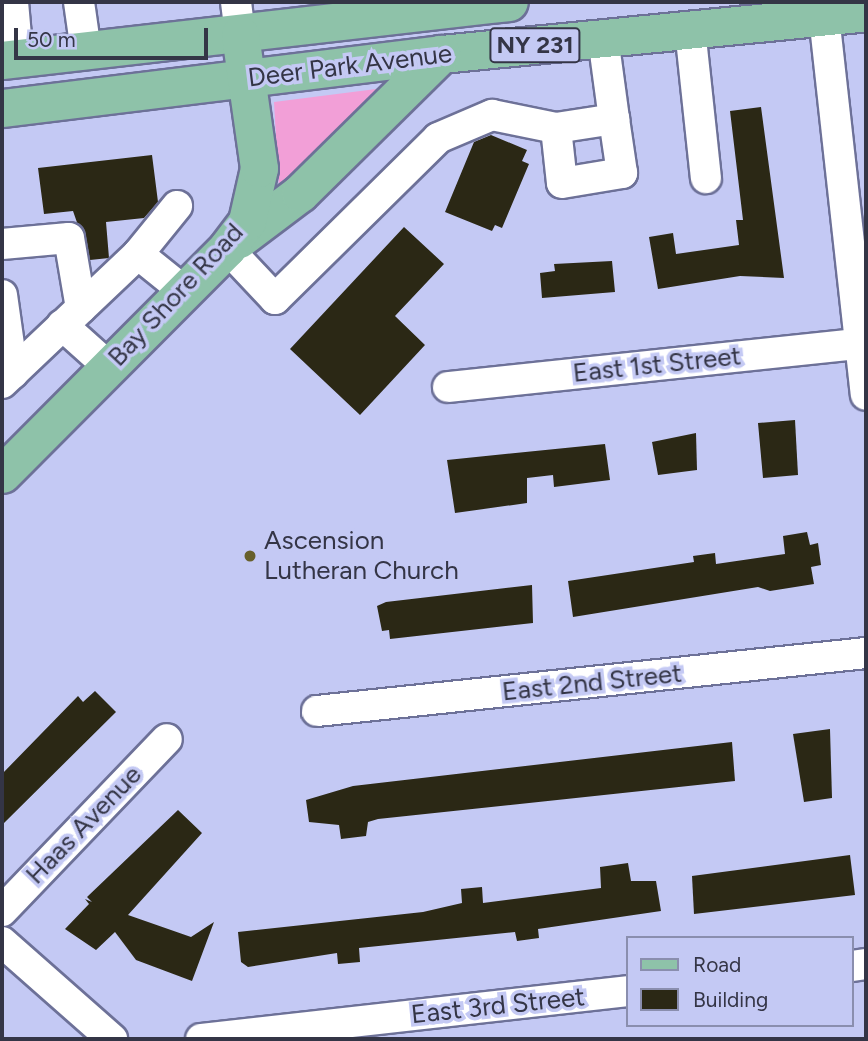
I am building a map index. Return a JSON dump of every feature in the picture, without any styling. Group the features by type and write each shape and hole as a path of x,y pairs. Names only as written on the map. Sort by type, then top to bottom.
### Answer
{"main road":[{"name":"Deer Park Avenue","path":"10,60 86,51 238,18 509,2"},
{"name":"Deer Park Avenue","path":"2,108 441,54 866,12"},
{"name":"Bay Shore Road","path":"2,474 227,248 252,209 258,183 238,18"},
{"path":"227,248 300,193 441,54"}],"street":[{"path":"10,60 13,2"},
{"path":"79,2 86,51"},
{"path":"824,16 863,344 866,394"},
{"path":"691,29 706,178"},
{"path":"556,128 562,183 622,173 603,38"},
{"path":"227,248 275,299 438,138 492,115 556,128 614,119"},
{"path":"7,378 138,254 177,206"},
{"path":"2,244 69,238 72,317 109,367"},
{"path":"138,254 184,291"},
{"path":"2,295 7,378"},
{"name":"East 1st Street","path":"448,387 863,344"},
{"name":"East 2nd Street","path":"317,711 866,653"},
{"name":"Haas Avenue","path":"2,911 167,740"},
{"path":"2,943 112,1039"},
{"name":"East 3rd Street","path":"201,1039 626,991"}],"shaded area":[{"path":"384,88 279,189 274,102"}],"building":[{"path":"761,107 784,278 740,276 658,289 649,237 673,233 676,254 739,245 736,220 743,220 730,111"},
{"path":"491,135 527,150 522,161 529,164 502,228 495,225 492,231 445,212 474,142"},
{"path":"152,155 158,202 144,218 106,222 109,258 90,260 73,211 44,214 38,168"},
{"path":"404,227 444,264 395,316 425,345 360,415 290,349"},
{"path":"612,261 615,292 542,298 540,273 555,271 554,264"},
{"path":"795,420 798,475 763,478 758,423"},
{"path":"696,433 697,470 658,475 652,442"},
{"path":"605,444 610,480 554,487 553,475 527,478 527,503 455,513 447,460"},
{"path":"807,532 810,545 818,543 821,565 811,567 814,584 770,591 758,587 573,617 568,581 694,562 693,556 715,553 716,564 785,554 783,536"},
{"path":"532,585 533,623 390,639 389,630 382,631 377,606 386,602"},
{"path":"95,691 116,712 2,825 2,774 78,696 83,702"},
{"path":"830,729 832,798 804,802 793,734"},
{"path":"732,742 735,781 378,819 368,822 366,836 341,839 339,825 309,822 306,800 353,786"},
{"path":"178,810 202,833 128,915 191,937 214,922 192,981 136,960 115,932 96,950 65,929 89,904 85,899 92,902 87,897"},
{"path":"850,855 855,895 694,914 692,876"},
{"path":"628,863 631,881 656,881 661,911 538,929 539,938 517,941 515,932 359,948 360,962 338,964 337,953 248,967 241,962 238,932 423,912 462,903 461,889 482,887 483,903 601,888 600,867"}],"place":[{"name":"Ascension Lutheran Church","path":"250,556"}]}
